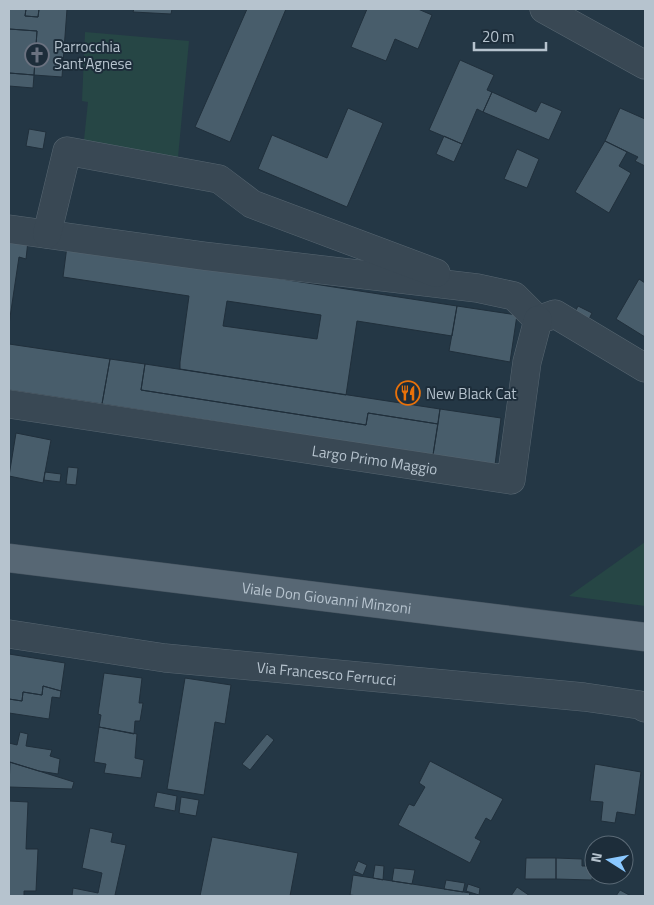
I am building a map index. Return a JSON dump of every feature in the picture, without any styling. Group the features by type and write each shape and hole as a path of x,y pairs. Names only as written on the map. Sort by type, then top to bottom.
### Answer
{"main road":[{"name":"Viale Don Giovanni Minzoni","path":"9,558 645,637"}],"street":[{"path":"536,9 553,14 645,65"},
{"path":"47,234 67,151 219,179 252,204 477,288"},
{"path":"9,229 214,257 477,288 514,296 538,320 555,314 645,368"},
{"name":"Largo Primo Maggio","path":"9,404 515,481 527,362 538,320"},
{"name":"Via Francesco Ferrucci","path":"9,634 164,658 574,696 640,705 645,708"}],"green space":[{"path":"85,32 189,41 178,157 84,140 88,102 82,101"},
{"path":"645,542 645,606 569,596"}],"building":[{"path":"9,9 26,9 25,16 38,17 39,9 67,9 62,77 34,75 37,31 9,29"},
{"path":"26,9 39,9 38,17 25,16"},
{"path":"134,9 172,9 171,14 133,12"},
{"path":"247,9 286,9 230,142 195,127"},
{"path":"367,9 418,9 432,15 418,49 395,39 386,61 351,47"},
{"path":"9,29 37,31 34,75 9,73"},
{"path":"460,60 494,75 487,90 492,92 483,112 477,109 462,144 429,130"},
{"path":"9,73 34,75 33,88 9,86"},
{"path":"492,92 536,112 541,102 562,111 549,140 483,112"},
{"path":"348,108 383,123 347,207 258,169 272,135 327,158"},
{"path":"620,108 645,119 645,166 635,161 638,157 605,141"},
{"path":"29,129 46,132 43,149 26,146"},
{"path":"444,136 462,144 454,162 436,154"},
{"path":"605,141 627,152 619,166 631,173 609,213 575,192"},
{"path":"517,149 539,159 527,188 504,179"},
{"path":"9,238 28,241 26,259 19,257 9,324"},
{"path":"67,246 457,306 452,336 357,321 346,395 180,369 189,296 63,277","holes":["227,301 321,315 317,339 223,326"]},
{"path":"639,279 645,283 645,337 616,319"},
{"path":"457,306 517,315 510,362 449,351"},
{"path":"578,306 592,313 587,323 573,316"},
{"path":"9,344 110,359 102,404 9,390"},
{"path":"110,359 145,364 141,390 366,425 368,413 438,424 433,455 102,404"},
{"path":"145,364 440,409 438,424 368,413 366,425 141,390"},
{"path":"440,409 501,418 495,465 433,455"},
{"path":"16,433 51,440 43,483 9,476"},
{"path":"68,467 78,468 76,485 66,484"},
{"path":"45,472 61,474 60,482 44,480"},
{"path":"9,654 65,663 61,691 43,686 42,695 23,692 22,701 9,699"},
{"path":"104,673 142,678 139,703 143,703 140,721 135,721 134,734 99,727 101,715 98,714"},
{"path":"185,678 231,685 225,724 215,722 204,795 167,789"},
{"path":"43,686 61,691 60,698 52,697 49,719 9,713 9,699 22,701 23,692 42,695"},
{"path":"99,727 137,734 135,758 144,760 141,778 104,773 106,764 94,762"},
{"path":"20,732 28,734 26,746 52,750 50,756 60,759 58,774 39,771 9,762 9,743 17,745"},
{"path":"267,734 274,740 250,770 242,764"},
{"path":"430,761 503,799 491,821 486,818 475,838 481,841 470,863 398,825 409,804 414,806 425,787 419,783"},
{"path":"10,762 74,782 72,789 9,787"},
{"path":"595,764 641,772 635,815 617,812 615,823 601,821 603,802 590,801"},
{"path":"157,792 177,796 175,811 154,807"},
{"path":"181,797 199,800 196,816 179,813"},
{"path":"9,801 28,802 26,849 38,849 36,891 24,891 24,896 9,896"},
{"path":"90,828 113,833 111,842 126,845 115,895 122,896 72,896 73,888 98,893 102,873 82,868"},
{"path":"212,837 298,853 290,896 200,896"},
{"path":"526,858 556,858 556,879 525,879"},
{"path":"556,858 582,859 584,880 556,879"},
{"path":"358,861 367,865 363,875 354,871"},
{"path":"375,865 384,866 383,880 373,878"},
{"path":"394,868 415,870 412,884 392,881"},
{"path":"353,875 470,893 469,896 350,895"},
{"path":"446,880 465,883 463,892 444,889"},
{"path":"468,884 480,888 479,895 466,891"},
{"path":"517,887 530,896 511,896"},
{"path":"620,890 631,896 616,896"}],"place":[{"name":"Parrocchia Sant'Agnese","path":"37,55"},
{"name":"New Black Cat","path":"408,393"}]}
